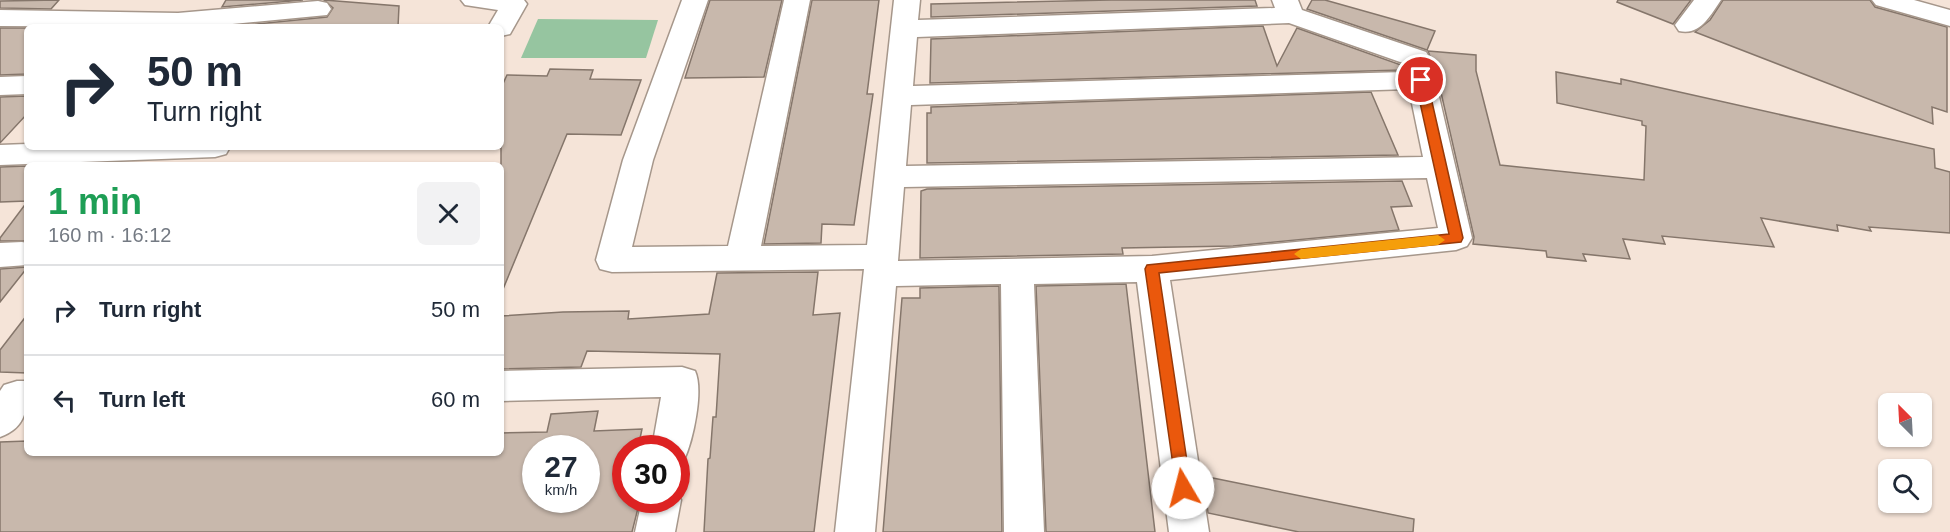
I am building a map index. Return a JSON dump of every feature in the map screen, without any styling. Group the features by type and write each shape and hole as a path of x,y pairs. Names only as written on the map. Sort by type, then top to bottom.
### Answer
{"street":[{"path":"474,0 514,4 503,24"},
{"path":"695,0 638,160 612,260 742,259 882,265 1017,270 1152,269 1456,238 1416,58 1288,7 905,15 891,177 882,265 855,532"},
{"path":"742,259 797,0"},
{"path":"1688,25 1708,0"},
{"path":"1885,0 1950,18"},
{"path":"0,18 178,21 210,15 318,9"},
{"path":"897,96 1421,80"},
{"path":"0,86 24,85"},
{"path":"0,155 121,150"},
{"path":"891,177 1442,167"},
{"path":"1152,269 1189,532"},
{"path":"1017,270 1024,532"},
{"path":"504,386 682,382 672,435"},
{"path":"655,532 659,513"}],"green space":[{"path":"538,19 658,20 646,58 521,58"}],"building":[{"path":"59,0 51,9 0,8 0,1"},
{"path":"226,0 303,0 222,7"},
{"path":"324,0 399,6 398,24 256,24 327,17 333,8"},
{"path":"710,0 782,0 764,77 685,78"},
{"path":"812,0 879,0 867,94 873,94 854,225 822,224 821,243 764,244"},
{"path":"1255,0 1257,6 931,17 931,4"},
{"path":"1312,0 1325,0 1435,31 1427,50 1307,9"},
{"path":"1618,0 1691,0 1673,24 1617,2"},
{"path":"1723,0 1870,0 1875,7 1947,27 1947,112 1932,107 1933,124 1695,32 1710,20"},
{"path":"1263,26 1277,66 1297,28 1401,65 1402,70 930,83 931,39"},
{"path":"0,28 24,28 24,74 0,75"},
{"path":"1428,51 1476,55 1476,71 1500,165 1644,180 1646,126 1642,125 1642,121 1557,103 1556,72 1621,84 1621,79 1934,149 1935,168 1950,172 1950,233 1869,227 1871,231 1837,225 1838,231 1761,218 1774,247 1662,236 1665,244 1623,239 1630,259 1583,254 1586,261 1547,257 1546,251 1473,244 1474,237 1437,75"},
{"path":"550,69 593,70 590,79 641,80 621,135 567,134 504,287 504,162 501,162 501,150 504,150 504,82 507,75 547,76"},
{"path":"1371,92 1398,155 927,163 927,113 931,113 931,107"},
{"path":"24,96 24,117 0,143 0,97"},
{"path":"24,166 24,201 0,202 0,167"},
{"path":"1402,181 1412,206 1391,207 1399,230 1233,246 1122,248 1123,254 920,258 921,191 927,189"},
{"path":"24,206 24,241 0,241"},
{"path":"24,267 24,272 0,302 0,269"},
{"path":"818,272 813,315 840,313 814,532 704,532 708,459 710,458 713,417 716,417 720,354 587,351 581,367 504,369 504,316 629,311 628,319 709,314 717,273"},
{"path":"1126,284 1155,532 1046,532 1036,286"},
{"path":"999,286 1002,532 883,532 902,298 920,298 920,288"},
{"path":"24,319 24,373 0,372 0,350"},
{"path":"598,411 594,431 642,429 641,435 612,435 612,513 637,513 632,532 0,532 0,442 24,441 24,456 504,456 504,433 547,432 551,414"},
{"path":"1208,477 1414,519 1413,532 1299,532 1208,513 1206,496"}],"slow traffic":[{"path":"1301,254 1438,240"}],"route":[{"path":"1183,488 1152,269 1456,238 1421,80"}]}
